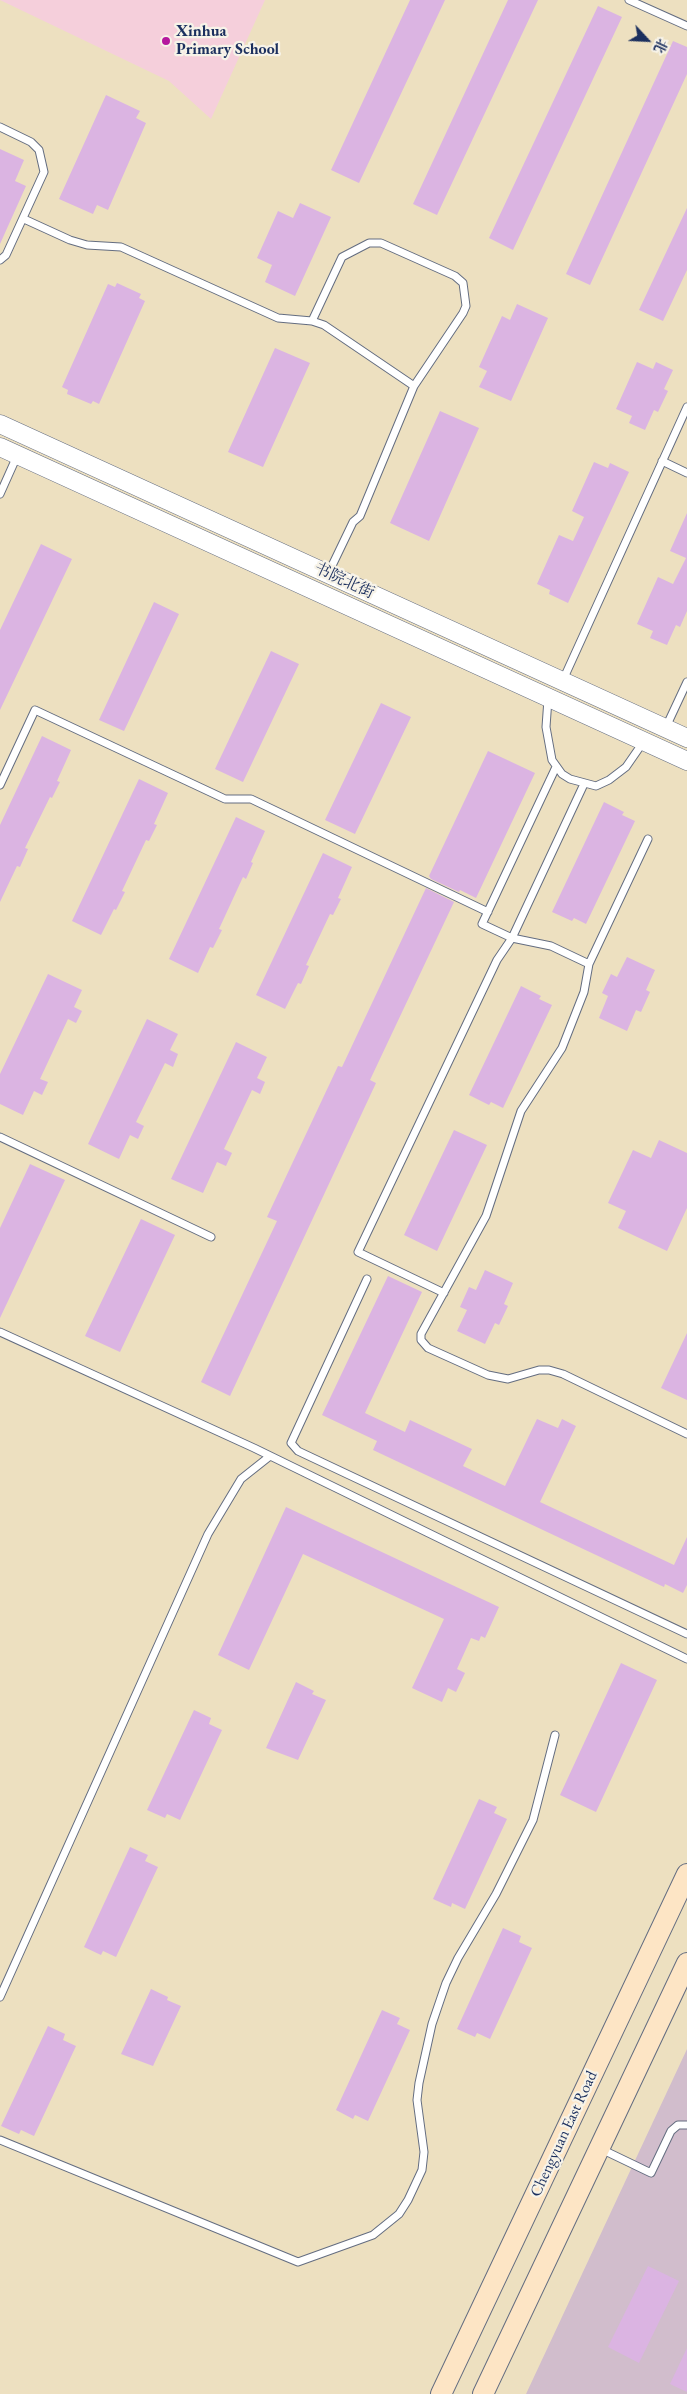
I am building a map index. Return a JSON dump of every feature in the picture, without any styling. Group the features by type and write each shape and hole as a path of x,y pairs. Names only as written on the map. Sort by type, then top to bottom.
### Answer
{"main road":[{"name":"Chengyuan East Road","path":"441,2394 687,1874"},
{"path":"483,2394 687,1963"}],"street":[{"name":"书院北街","path":"0,424 687,738"},
{"name":"书院北街","path":"0,447 687,761"}],"lane":[{"path":"629,0 687,26"},
{"path":"0,127 30,142 39,150 44,172 24,219 6,255 0,260"},
{"path":"24,219 70,240 87,245 121,247 278,318 312,321 338,332 414,386"},
{"path":"312,321 342,258 369,244 381,244 455,276 463,283 466,306 463,313 414,386 360,516 353,522 328,574"},
{"path":"562,681 687,407"},
{"path":"0,494 17,455"},
{"path":"662,461 687,473"},
{"path":"665,728 687,682"},
{"path":"548,697 546,727 552,760 556,767 570,778 584,784 596,786 609,780 626,767 644,741"},
{"path":"0,785 36,710 225,799 251,799 488,912"},
{"path":"556,767 482,924 512,938 551,946 589,964"},
{"path":"444,1293 358,1252 497,960 512,938 584,784"},
{"path":"648,839 589,964 584,992 562,1048 521,1111 486,1216 421,1334 421,1340 428,1348 488,1375 508,1379 539,1370 564,1374 687,1434"},
{"path":"0,1138 211,1237"},
{"path":"367,1279 292,1443 298,1451 687,1634"},
{"path":"0,1332 270,1456 687,1659"},
{"path":"0,1997 208,1534 241,1479 270,1456"},
{"path":"0,2140 298,2262 373,2235 399,2214 422,2170 424,2152 417,2100 419,2083 435,2015 458,1958 500,1886 533,1820 555,1736"},
{"path":"600,2148 651,2173 670,2132 678,2125 687,2125"}],"shaded area":[{"name":"Xinhua Primary School","path":"0,0 265,0 211,119 169,81"},
{"path":"687,2049 687,2394 526,2394"}],"building":[{"path":"410,0 445,0 359,183 331,170"},
{"path":"508,0 538,0 437,215 413,204"},
{"path":"598,6 622,17 513,250 489,238"},
{"path":"673,41 687,47 687,74 590,285 566,274"},
{"path":"106,95 140,111 136,118 146,123 108,210 97,205 93,214 59,199"},
{"path":"0,149 24,160 15,181 26,186 0,244"},
{"path":"300,203 331,217 295,296 265,282 272,265 257,258 278,211 293,218"},
{"path":"687,208 687,270 663,321 639,310"},
{"path":"117,283 141,294 139,298 145,301 99,404 93,401 91,404 67,394 68,390 62,387 108,284 115,287"},
{"path":"517,304 548,318 511,401 479,387 487,371 479,367 502,316 510,320"},
{"path":"275,348 310,363 263,467 228,452"},
{"path":"637,362 653,369 656,362 673,370 664,389 668,391 658,412 654,410 645,430 629,423 632,416 616,409"},
{"path":"440,411 479,428 429,541 390,523"},
{"path":"594,462 608,468 610,463 629,472 568,603 549,594 550,590 537,584 559,535 573,541 584,517 572,511"},
{"path":"687,513 687,611 680,627 676,625 667,645 650,638 653,631 637,624 658,577 673,584 686,558 670,551"},
{"path":"41,544 72,559 0,710 0,630"},
{"path":"154,602 179,614 124,731 99,720"},
{"path":"271,651 299,664 243,782 215,769"},
{"path":"381,703 411,717 355,834 325,820"},
{"path":"42,736 71,750 57,781 60,782 52,798 50,797 25,848 28,849 20,867 17,866 0,902 0,825"},
{"path":"488,751 535,773 476,898 431,879 429,876"},
{"path":"139,779 168,793 154,824 157,825 149,841 146,840 122,891 125,892 101,935 72,921"},
{"path":"604,802 624,812 622,815 635,821 586,924 574,918 572,921 552,912"},
{"path":"236,817 265,831 251,862 253,863 246,879 243,877 219,929 222,930 213,948 210,947 198,973 169,959"},
{"path":"323,853 352,867 338,898 341,899 333,915 330,914 306,965 309,966 301,984 298,983 285,1009 256,995"},
{"path":"426,888 454,902 370,1080 376,1083 230,1396 201,1382 277,1221 267,1217 338,1066 342,1067"},
{"path":"627,957 655,970 646,990 650,992 641,1012 636,1010 627,1031 599,1018 608,996 602,993 611,974 617,977"},
{"path":"48,974 82,990 74,1007 82,1011 76,1023 68,1019 40,1079 48,1082 42,1095 34,1091 23,1115 0,1104 0,1074"},
{"path":"521,986 541,996 539,999 552,1005 503,1108 491,1102 489,1105 469,1095"},
{"path":"147,1019 178,1034 170,1050 178,1054 173,1067 165,1063 136,1122 144,1126 138,1139 130,1135 119,1159 88,1144"},
{"path":"236,1042 267,1057 257,1078 265,1082 260,1094 252,1090 224,1149 232,1153 226,1166 217,1162 203,1193 171,1179"},
{"path":"454,1130 487,1145 437,1251 404,1235"},
{"path":"659,1140 687,1153 687,1208 667,1251 618,1228 626,1211 608,1203 633,1150 651,1158"},
{"path":"30,1164 65,1180 0,1318 0,1228"},
{"path":"141,1219 175,1235 120,1352 85,1336"},
{"path":"485,1270 513,1283 504,1304 508,1306 499,1325 495,1323 485,1344 457,1331 467,1310 460,1307 469,1287 476,1290"},
{"path":"388,1276 422,1292 365,1413 405,1432 410,1420 472,1449 463,1466 505,1486 537,1419 558,1428 562,1419 576,1426 540,1502 674,1565 687,1537 687,1585 683,1593 665,1584 664,1587 373,1450 377,1441 322,1415"},
{"path":"687,1333 687,1400 661,1388"},
{"path":"286,1507 499,1607 485,1638 481,1636 479,1641 471,1638 457,1669 465,1673 456,1692 448,1688 442,1702 412,1688 444,1619 303,1554 249,1670 218,1655"},
{"path":"621,1663 657,1680 596,1812 560,1795"},
{"path":"296,1682 314,1691 312,1694 326,1700 298,1760 266,1748"},
{"path":"194,1710 211,1718 209,1724 222,1730 180,1820 167,1814 165,1818 147,1810"},
{"path":"479,1799 497,1807 494,1813 507,1819 465,1909 452,1903 451,1907 433,1899"},
{"path":"130,1847 148,1855 145,1861 158,1867 116,1957 103,1951 101,1955 84,1947"},
{"path":"503,1928 521,1936 519,1942 532,1948 490,2039 477,2033 475,2037 457,2029"},
{"path":"151,1989 168,1997 167,2000 181,2006 153,2066 121,2054"},
{"path":"382,2010 400,2018 397,2024 410,2030 368,2121 355,2115 353,2119 336,2110"},
{"path":"48,2026 65,2034 63,2040 76,2046 34,2136 21,2130 19,2134 1,2126"},
{"path":"648,2266 679,2281 639,2363 608,2347"},
{"path":"687,2348 687,2392 670,2384"}],"place":[{"name":"Xinhua Primary School","path":"166,41"}]}
